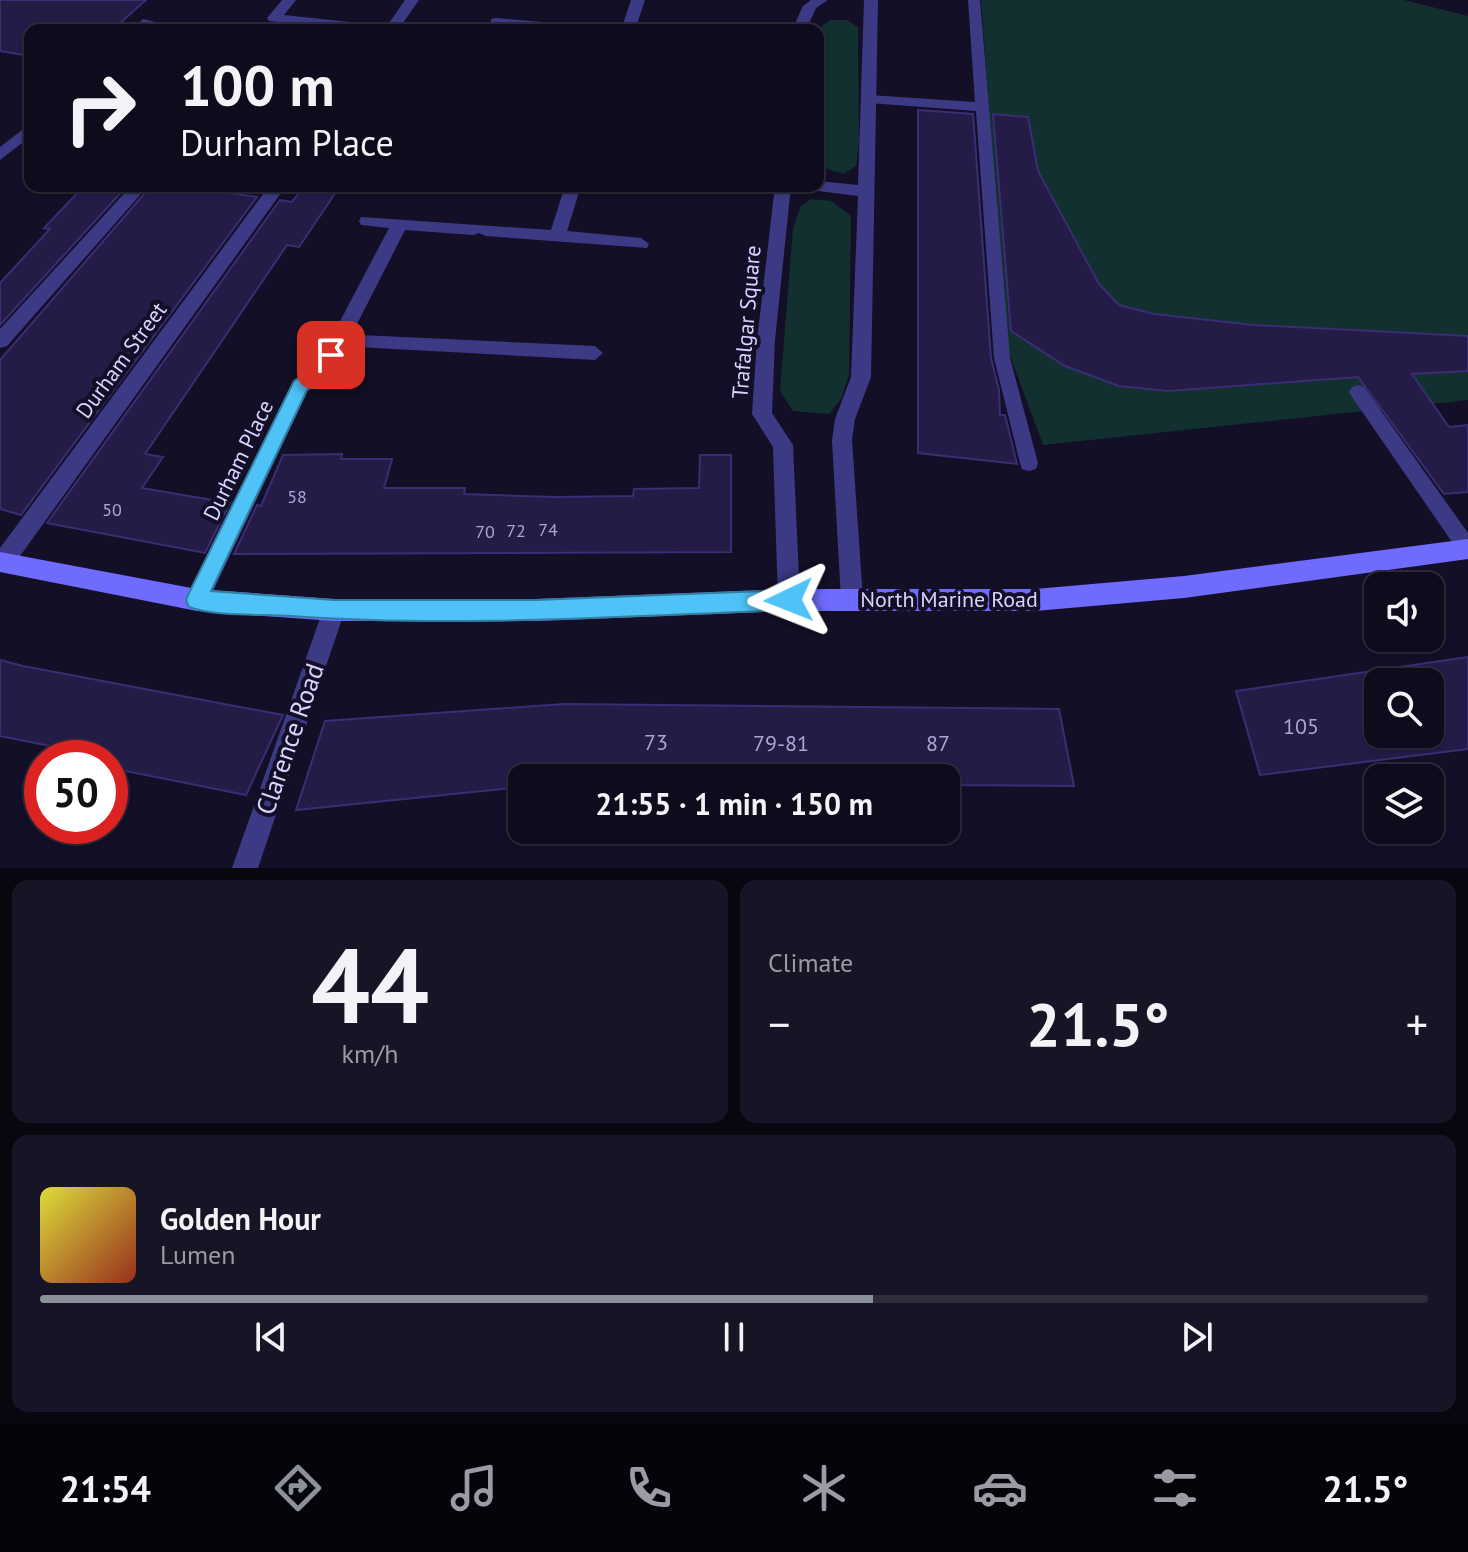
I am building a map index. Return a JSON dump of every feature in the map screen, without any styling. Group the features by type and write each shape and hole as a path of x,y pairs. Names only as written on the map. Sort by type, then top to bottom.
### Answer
{"main road":[{"name":"North Marine Road","path":"1,562 197,600 334,610 536,610 789,600 1035,600 1184,587 1468,549"}],"street":[{"path":"289,0 274,18 332,24"},
{"path":"395,24 412,0"},
{"path":"630,24 638,0"},
{"path":"802,24 810,6 821,0"},
{"path":"852,599 842,440 845,419 861,377 871,0"},
{"path":"496,22 519,24"},
{"path":"0,155 24,134"},
{"path":"824,187 867,191"},
{"path":"0,341 135,192"},
{"name":"Durham Street","path":"1,562 274,192"},
{"path":"557,236 571,192"},
{"name":"Trafalgar Square","path":"782,192 766,340 762,414 783,445 789,600"},
{"path":"367,221 641,244"},
{"name":"Durham Place","path":"197,600 301,386 324,370 400,224"},
{"name":"Clarence Road","path":"245,868 334,610"}],"lane":[{"path":"974,0 1002,358 1029,463"},
{"path":"869,99 984,107"},
{"path":"339,340 595,353"},
{"path":"1358,392 1468,549"}],"green space":[{"path":"981,0 1404,0 1468,16 1468,400 1043,445 1006,345"},
{"path":"831,20 846,20 858,27 859,143 856,166 843,174 824,168 824,25"},
{"path":"811,199 831,201 851,216 849,375 841,399 829,414 793,411 780,391 793,228 801,206"}],"building":[{"path":"0,0 146,0 119,24 24,24 24,55 0,51"},
{"path":"918,110 973,114 991,358 999,390 1000,415 1005,415 1017,464 918,453"},
{"path":"993,114 1028,117 1038,171 1099,284 1119,305 1154,314 1253,325 1468,336 1468,371 1412,374 1449,427 1468,425 1468,492 1444,494 1358,377 1169,391 1119,386 1065,366 1011,331"},
{"path":"78,192 122,192 0,325 0,283 50,229 44,228"},
{"path":"146,192 220,192 257,197 21,515 0,509 0,360"},
{"path":"300,192 336,192 299,247 287,245 145,454 163,457 142,488 230,503 205,553 47,523 280,200 292,202"},
{"path":"342,454 341,459 392,459 384,488 465,488 464,494 554,497 633,496 634,489 699,488 700,455 731,455 731,552 234,554 257,505 261,506 283,455"},
{"path":"1468,657 1468,749 1260,775 1236,691 1364,672 1364,748 1444,748 1444,668 1393,668"},
{"path":"0,660 283,715 246,795 128,772 128,740 24,741 0,736"},
{"path":"564,704 1059,709 1074,786 960,785 960,764 508,764 508,788 296,810 325,721"}],"route":[{"path":"331,355 324,370 301,386 197,600 334,610 536,610 789,600"}]}
